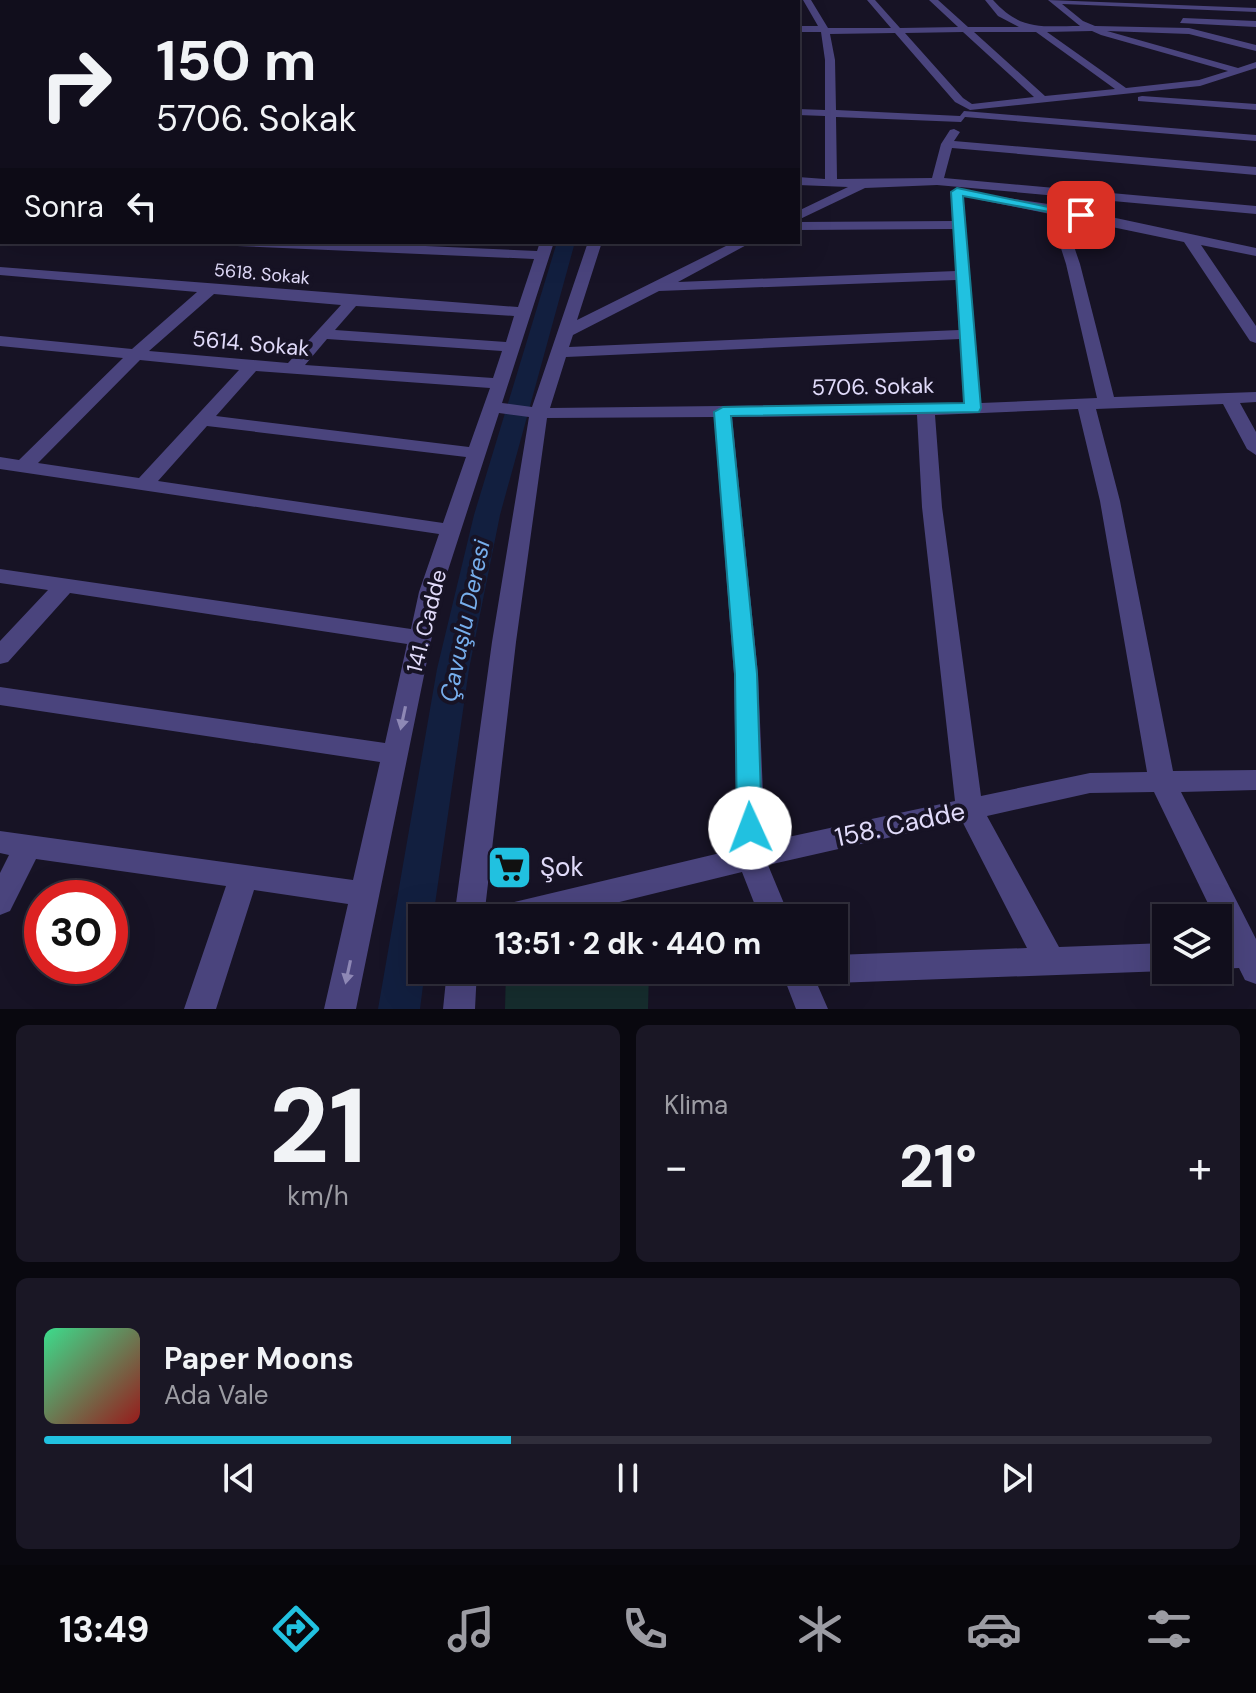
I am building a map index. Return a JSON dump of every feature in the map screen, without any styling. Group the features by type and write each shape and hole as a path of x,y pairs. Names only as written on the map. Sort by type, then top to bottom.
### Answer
{"street":[{"path":"807,0 824,30 830,60 831,182"},
{"path":"871,0 959,100 965,114"},
{"path":"933,0 1042,99"},
{"path":"989,0 1001,14 1031,28 1126,92"},
{"path":"1052,0 1178,3 1256,10"},
{"path":"1052,0 1089,27 1242,76"},
{"path":"1228,0 1245,9"},
{"path":"1071,16 1256,24"},
{"path":"800,29 897,33 1089,27 1178,29 1256,48"},
{"path":"1216,78 1242,76 1256,65"},
{"path":"937,181 947,144 965,114 1042,99 1126,92 1242,76"},
{"path":"1228,79 1240,106"},
{"path":"1090,95 1256,107"},
{"path":"800,112 965,114 1256,138"},
{"path":"947,144 1256,171"},
{"path":"800,181 864,184 937,181 1256,210"},
{"path":"937,181 957,192 1055,209 1256,252"},
{"path":"800,215 864,184"},
{"path":"957,192 973,408"},
{"path":"1055,209 1073,264 1110,501 1162,781 1244,958"},
{"path":"800,226 960,225"},
{"path":"1189,238 1256,338"},
{"path":"339,244 544,248"},
{"path":"471,904 504,642 538,413 594,244"},
{"name":"141. Cadde","path":"340,1009 430,592 544,248"},
{"path":"563,342 720,248"},
{"name":"5618. Sokak","path":"0,271 209,290 521,312"},
{"path":"654,287 963,275"},
{"path":"24,466 135,355 209,290"},
{"path":"292,369 352,301"},
{"path":"323,334 510,347"},
{"path":"563,342 967,334"},
{"name":"5614. Sokak","path":"4,345 498,383"},
{"path":"144,484 252,366"},
{"name":"5706. Sokak","path":"491,407 538,413 926,410 1256,397"},
{"path":"1229,398 1256,449"},
{"path":"926,410 932,507 969,809 1051,963"},
{"path":"723,412 746,674 751,859 769,904"},
{"path":"203,420 475,453"},
{"path":"0,463 451,530"},
{"path":"0,576 420,638"},
{"path":"0,656 65,585"},
{"path":"0,696 395,754"},
{"name":"158. Cadde","path":"561,904 802,845 1090,783 1256,780"},
{"path":"0,902 14,844 365,894"},
{"path":"200,1009 244,876"},
{"path":"848,969 1152,958"},
{"path":"459,1009 461,984"},
{"path":"803,984 812,1009"}],"green space":[{"path":"506,984 649,984 648,1009 505,1009"}],"waterway":[{"name":"Çavuşlu Deresi","path":"399,1009 453,669 487,515 565,244"}],"place":[{"name":"Şok","path":"509,867"}],"route":[{"path":"750,828 746,674 723,412 973,408 957,192 1081,215"}]}
